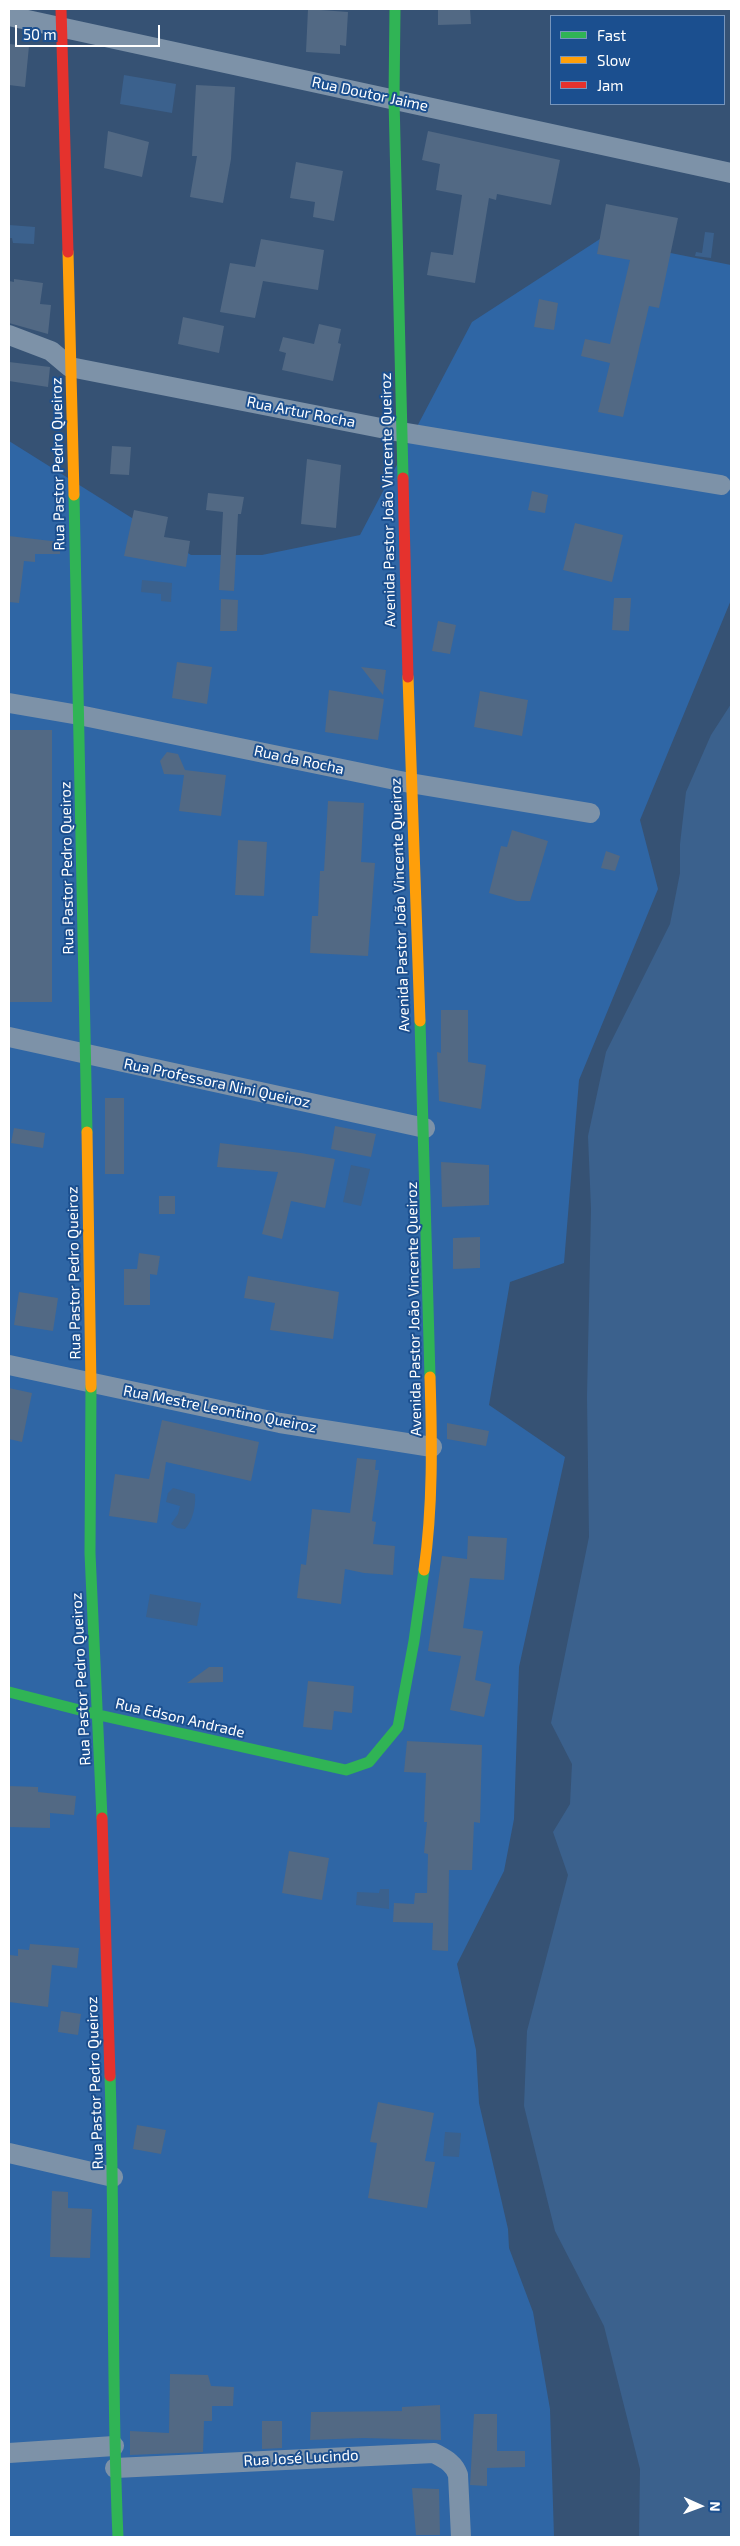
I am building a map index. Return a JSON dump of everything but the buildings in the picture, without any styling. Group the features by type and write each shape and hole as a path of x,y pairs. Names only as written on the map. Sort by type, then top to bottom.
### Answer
{"street":[{"name":"Avenida Pastor João Vincente Queiroz","path":"346,1770 369,1762 398,1728 414,1641 428,1540 432,1446 425,1128 410,783 394,100 395,9"},
{"name":"Rua Doutor Jaime","path":"9,16 61,18 394,100 731,173"},
{"name":"Rua Pastor Pedro Queiroz","path":"61,18 86,1055 91,1383 90,1553 99,1715 113,2177 114,2446 118,2537"},
{"name":"Rua Artur Rocha","path":"9,335 51,351 70,367 401,432 722,485"},
{"name":"Rua da Rocha","path":"9,703 79,715 410,783 590,813"},
{"name":"Rua Professora Nini Queiroz","path":"9,1037 425,1128"},
{"name":"Rua Mestre Leontino Queiroz","path":"9,1365 280,1424 432,1446"},
{"name":"Rua Edson Andrade","path":"9,1692 99,1715 346,1770"},
{"path":"9,2154 113,2177"},
{"path":"9,2453 114,2446"},
{"name":"Rua José Lucindo","path":"115,2468 434,2454 448,2460 456,2468 461,2494 461,2537"}],"shaded area":[{"path":"124,75 176,84 172,113 120,104"},
{"path":"9,225 35,227 34,244 13,243 12,238 9,238"},
{"path":"705,232 714,233 711,258 695,256 696,252 702,253"},
{"path":"600,239 731,265 731,600 640,820 658,889 579,1080 564,1263 510,1282 489,1405 565,1457 519,1667 514,1819 504,1871 457,1964 476,2050 479,2103 508,2229 509,2248 533,2312 550,2409 554,2537 9,2537 9,441 191,555 262,555 360,535 472,322"},
{"path":"142,580 172,583 171,602 161,601 161,594 141,592"},
{"path":"731,704 731,2537 639,2537 640,2469 604,2326 555,2231 524,2106 527,2031 568,1875 553,1832 570,1804 572,1764 551,1723 589,1537 587,1397 591,1209 588,1136 606,1052 670,924 680,873 680,844 686,792 711,735"},
{"path":"351,1165 370,1169 361,1206 343,1202"},
{"path":"173,1488 195,1494 193,1513 185,1529 177,1528 171,1524 178,1514 180,1506 166,1502 168,1493"},
{"path":"150,1594 201,1603 197,1626 146,1617"},
{"path":"380,1889 389,1889 389,1909 356,1905 357,1892 379,1893"},
{"path":"445,2132 461,2133 459,2157 443,2156"}],"traffic: fast":[{"path":"395,9 394,99 403,478"},
{"path":"74,495 87,1132"},
{"path":"420,1021 430,1377"},
{"path":"91,1387 90,1553 102,1818"},
{"path":"9,1692 99,1715 346,1770 369,1762 398,1727 414,1641 424,1570"},
{"path":"110,2076 114,2422 118,2537"}],"traffic: slow":[{"path":"68,252 74,495"},
{"path":"408,677 420,1021"},
{"path":"87,1132 91,1387"},
{"path":"424,1570 430,1498 430,1377"}],"traffic: jam":[{"path":"61,9 68,252"},
{"path":"403,478 408,677"},
{"path":"102,1818 110,2076"}]}
